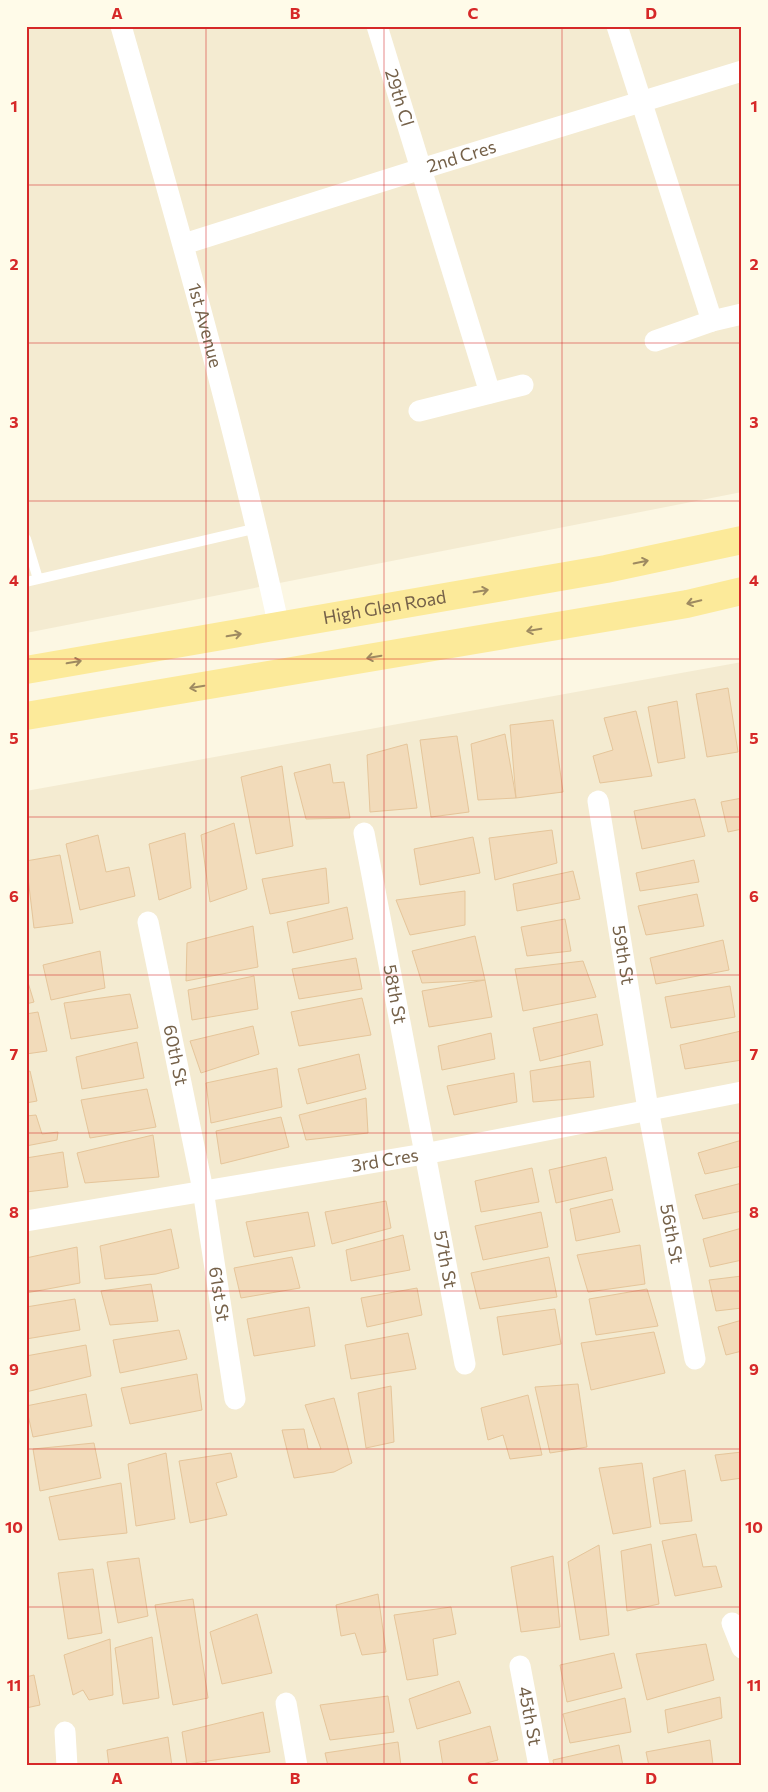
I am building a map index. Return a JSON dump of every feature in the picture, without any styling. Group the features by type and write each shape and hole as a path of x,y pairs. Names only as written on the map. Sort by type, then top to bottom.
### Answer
{"main road":[{"name":"High Glen Road","path":"26,670 606,569 742,540"},
{"path":"26,716 687,604 742,591"}],"street":[{"name":"1st Avenue","path":"121,26 184,244 258,528 280,627"},
{"name":"29th Cl","path":"377,26 490,393"},
{"path":"617,26 712,321"},
{"name":"2nd Cres","path":"184,244 421,169 742,72"},
{"path":"655,341 712,321 742,314"},
{"path":"419,411 524,385"},
{"name":"59th St","path":"598,801 648,1108"},
{"name":"58th St","path":"364,833 424,1154"},
{"name":"60th St","path":"148,922 203,1190"},
{"name":"3rd Cres","path":"26,1221 424,1154 648,1108 742,1092"},
{"name":"56th St","path":"648,1108 695,1359"},
{"name":"57th St","path":"424,1154 465,1364"},
{"name":"61st St","path":"203,1190 235,1399"},
{"path":"732,1623 742,1648"},
{"name":"45th St","path":"520,1666 539,1766"},
{"path":"286,1703 297,1766"},
{"path":"65,1732 67,1766"}],"lane":[{"path":"26,582 258,528"},
{"path":"26,539 38,579"}],"shaded area":[{"path":"26,26 742,26 742,492 26,633"},
{"path":"742,662 742,1766 26,1766 26,791"}],"building":[{"path":"728,688 738,752 707,757 696,694"},
{"path":"677,701 685,758 658,763 648,707"},
{"path":"636,711 652,776 600,783 593,756 613,750 604,718"},
{"path":"553,720 563,792 516,798 510,725"},
{"path":"505,734 516,798 478,800 471,744"},
{"path":"457,736 469,812 431,817 420,740"},
{"path":"407,744 417,808 370,812 367,755"},
{"path":"330,764 333,783 344,782 350,818 306,819 294,773"},
{"path":"282,766 293,846 256,854 241,777"},
{"path":"742,798 742,829 728,832 721,802"},
{"path":"695,799 705,836 642,849 634,811"},
{"path":"234,823 247,889 210,902 201,835"},
{"path":"552,830 557,863 495,880 489,838"},
{"path":"185,833 191,888 159,900 149,844"},
{"path":"98,835 106,872 129,867 135,896 80,910 66,844"},
{"path":"473,837 480,873 420,885 414,849"},
{"path":"60,855 73,923 34,928 26,861"},
{"path":"694,860 699,882 640,891 636,873"},
{"path":"326,868 329,903 270,914 262,879"},
{"path":"573,871 580,899 517,911 513,884"},
{"path":"465,891 465,925 410,935 396,900"},
{"path":"697,894 704,926 646,935 638,906"},
{"path":"347,907 353,939 293,953 287,922"},
{"path":"565,919 571,951 527,956 521,927"},
{"path":"253,926 258,967 186,981 187,943"},
{"path":"475,936 485,980 422,983 412,951"},
{"path":"723,940 729,970 656,984 650,958"},
{"path":"100,951 105,988 51,1000 43,965"},
{"path":"356,958 362,989 299,999 292,969"},
{"path":"583,961 596,997 523,1011 515,969"},
{"path":"26,976 34,1002 26,1004"},
{"path":"254,976 258,1009 192,1020 188,990"},
{"path":"485,980 492,1017 429,1027 422,991"},
{"path":"730,986 735,1017 671,1028 665,997"},
{"path":"130,994 138,1028 71,1039 64,1003"},
{"path":"362,998 371,1035 299,1046 291,1012"},
{"path":"38,1012 47,1051 26,1054 26,1014"},
{"path":"597,1014 603,1045 540,1061 533,1028"},
{"path":"253,1026 259,1054 201,1073 190,1041"},
{"path":"741,1031 742,1060 685,1069 680,1045"},
{"path":"491,1033 495,1059 442,1070 438,1046"},
{"path":"137,1042 144,1078 82,1089 76,1057"},
{"path":"359,1054 366,1089 307,1104 298,1069"},
{"path":"590,1061 594,1097 533,1102 530,1071"},
{"path":"277,1068 282,1107 211,1123 206,1083"},
{"path":"30,1071 37,1101 26,1103 26,1072"},
{"path":"514,1073 517,1102 454,1115 447,1086"},
{"path":"147,1089 156,1127 90,1138 81,1100"},
{"path":"366,1098 368,1133 306,1140 299,1115"},
{"path":"36,1115 42,1134 58,1132 57,1140 26,1146 26,1116"},
{"path":"281,1117 289,1147 221,1164 216,1131"},
{"path":"153,1135 159,1177 85,1183 77,1153"},
{"path":"742,1140 742,1166 705,1174 698,1153"},
{"path":"63,1152 68,1187 26,1192 26,1158"},
{"path":"606,1157 613,1190 556,1203 549,1170"},
{"path":"532,1168 539,1202 481,1212 475,1181"},
{"path":"742,1183 742,1211 703,1219 695,1195"},
{"path":"612,1199 620,1232 576,1241 570,1209"},
{"path":"386,1201 391,1228 332,1244 325,1212"},
{"path":"308,1212 315,1246 254,1257 246,1222"},
{"path":"541,1212 548,1247 483,1260 475,1226"},
{"path":"742,1228 742,1260 710,1267 703,1239"},
{"path":"171,1229 179,1268 156,1274 105,1279 100,1246"},
{"path":"403,1235 410,1270 351,1281 346,1250"},
{"path":"640,1245 645,1284 588,1292 577,1255"},
{"path":"77,1247 80,1283 26,1293 26,1258"},
{"path":"292,1257 300,1288 241,1298 234,1268"},
{"path":"549,1257 557,1297 480,1309 471,1273"},
{"path":"742,1276 742,1308 716,1311 709,1280"},
{"path":"151,1284 158,1321 110,1325 101,1291"},
{"path":"417,1288 422,1315 367,1327 361,1298"},
{"path":"647,1289 658,1326 596,1335 589,1299"},
{"path":"75,1299 80,1330 26,1339 26,1307"},
{"path":"309,1307 315,1346 254,1356 247,1319"},
{"path":"555,1309 561,1344 503,1355 497,1317"},
{"path":"742,1320 742,1351 726,1355 718,1327"},
{"path":"179,1330 187,1359 120,1373 113,1340"},
{"path":"654,1332 665,1373 591,1390 581,1343"},
{"path":"408,1333 416,1369 351,1379 345,1345"},
{"path":"86,1345 91,1376 26,1392 26,1356"},
{"path":"197,1374 202,1410 130,1424 121,1388"},
{"path":"578,1384 587,1447 550,1453 535,1387"},
{"path":"391,1386 394,1442 366,1448 358,1393"},
{"path":"86,1394 92,1426 33,1437 26,1406"},
{"path":"528,1395 542,1455 510,1459 503,1435 488,1440 481,1408"},
{"path":"334,1398 352,1463 334,1472 294,1478 282,1430 304,1429 308,1449 321,1449 305,1405"},
{"path":"94,1443 101,1478 40,1491 33,1449"},
{"path":"742,1452 742,1478 721,1481 715,1455"},
{"path":"166,1453 175,1519 136,1526 128,1464"},
{"path":"231,1453 237,1477 216,1483 227,1515 190,1523 179,1461"},
{"path":"642,1463 651,1527 613,1534 599,1468"},
{"path":"685,1470 692,1521 660,1524 653,1478"},
{"path":"121,1483 127,1533 59,1540 49,1497"},
{"path":"696,1534 703,1567 716,1566 722,1587 675,1596 662,1541"},
{"path":"651,1544 659,1604 627,1611 621,1551"},
{"path":"599,1545 609,1635 580,1640 568,1562"},
{"path":"553,1556 560,1627 521,1632 511,1567"},
{"path":"139,1558 148,1616 118,1623 107,1562"},
{"path":"93,1569 102,1633 68,1639 58,1573"},
{"path":"378,1594 386,1652 362,1655 355,1633 341,1636 336,1605"},
{"path":"193,1599 208,1698 173,1705 155,1605"},
{"path":"451,1607 456,1634 433,1639 438,1675 407,1680 394,1615"},
{"path":"257,1614 272,1673 222,1684 210,1632"},
{"path":"152,1637 159,1698 123,1704 115,1648"},
{"path":"110,1639 113,1695 89,1700 83,1690 73,1695 64,1655"},
{"path":"706,1644 714,1680 647,1700 636,1654"},
{"path":"614,1653 622,1688 567,1702 560,1665"},
{"path":"34,1675 40,1705 26,1708 26,1677"},
{"path":"459,1681 471,1713 417,1729 409,1699"},
{"path":"388,1696 394,1732 330,1740 320,1705"},
{"path":"720,1697 722,1718 668,1733 665,1710"},
{"path":"625,1698 631,1732 570,1743 563,1714"},
{"path":"263,1712 270,1752 187,1764 182,1732"},
{"path":"490,1726 498,1760 475,1766 443,1766 439,1741"},
{"path":"168,1737 172,1766 109,1766 107,1750"},
{"path":"710,1740 713,1765 649,1766 646,1752"},
{"path":"398,1742 401,1766 328,1766 325,1753"},
{"path":"619,1745 623,1766 554,1766 553,1760"}]}
